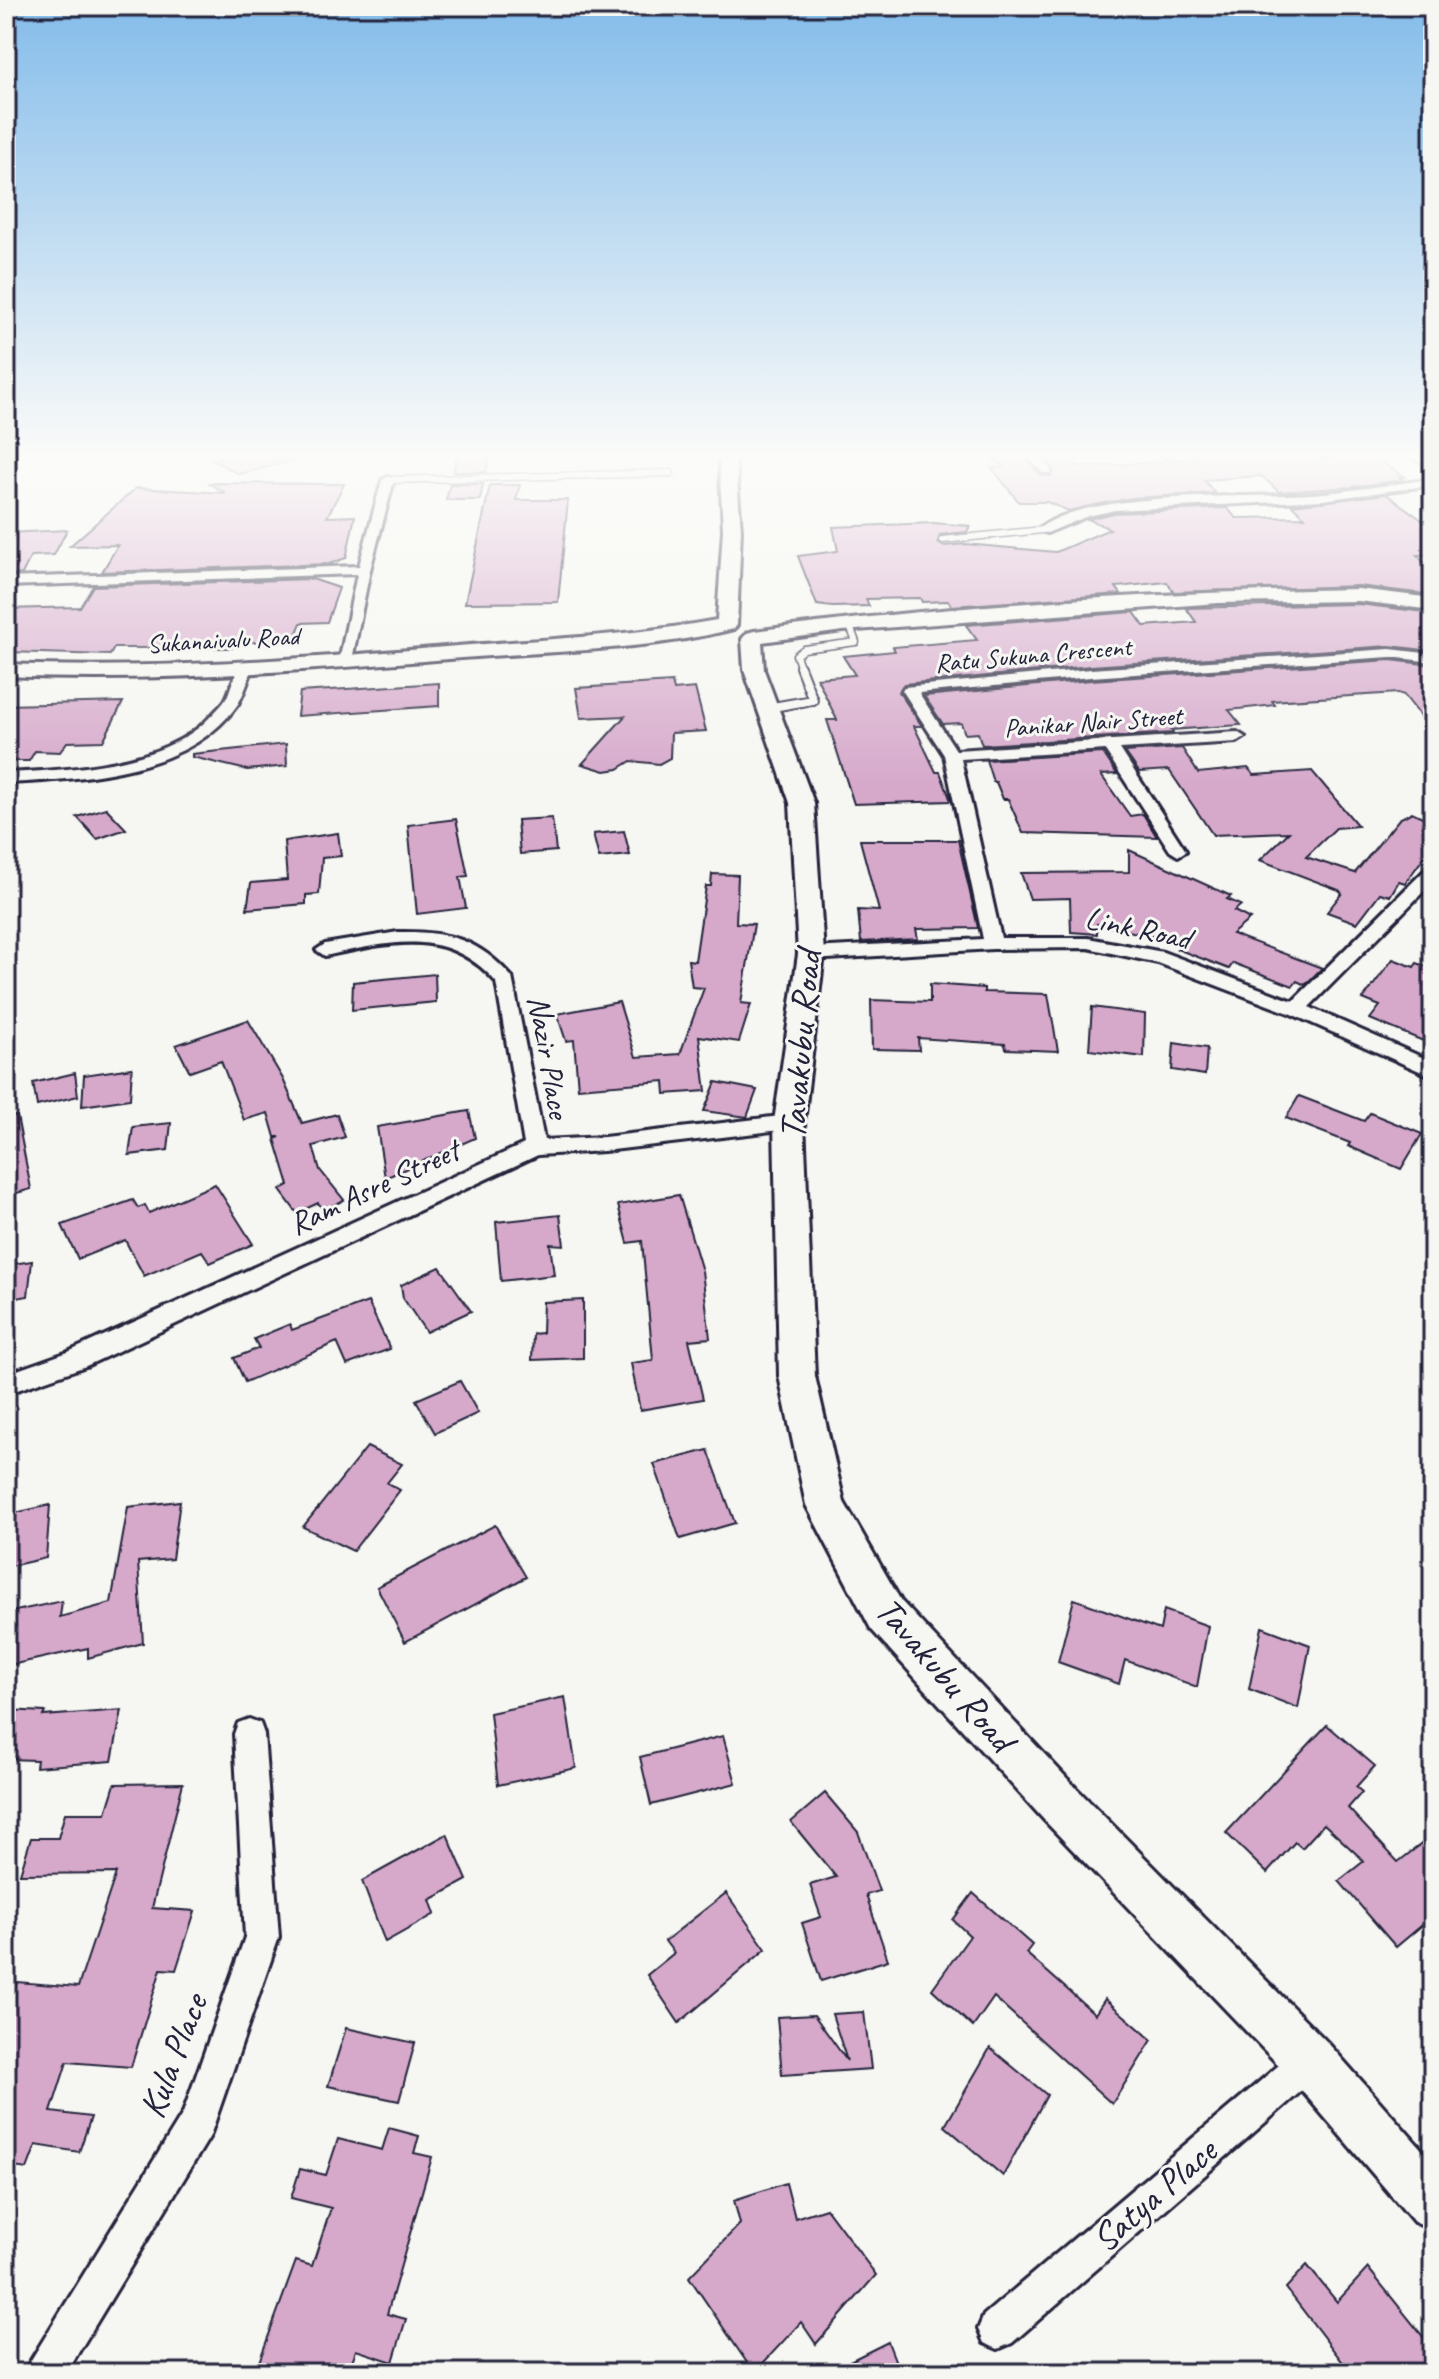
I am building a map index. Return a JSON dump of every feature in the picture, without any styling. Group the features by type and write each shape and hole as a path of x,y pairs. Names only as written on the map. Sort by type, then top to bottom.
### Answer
{"main road":[{"name":"Tavakubu Road","path":"731,563 731,581 741,636 802,803 811,954 789,1122 797,1376 825,1505 886,1615 1061,1805 1310,2061 1433,2203"},
{"name":"Sukanaivalu Road","path":"6,670 245,670 586,642 741,636 846,625 1219,597 1358,595 1433,604"}],"street":[{"path":"346,662 366,563"},
{"path":"6,582 364,570"},
{"name":"Ratu Sukuna Crescent","path":"993,944 952,755 909,690 1091,673 1390,653 1433,658"},
{"path":"6,778 56,777 98,771 180,746 226,710 241,687 245,670"},
{"name":"Panikar Nair Street","path":"952,755 1237,737"},
{"path":"1109,744 1178,851"},
{"path":"1296,1009 1430,875"},
{"name":"Nazir Place","path":"325,950 423,934 470,949 495,966 505,981 535,1148"},
{"name":"Link Road","path":"811,954 993,944 1088,943 1163,958 1296,1009 1433,1070"},
{"name":"Ram Asre Street","path":"6,1384 77,1359 535,1148 604,1144 789,1122"},
{"name":"Kula Place","path":"43,2373 197,2123 262,1937 249,1734"},
{"name":"Satya Place","path":"998,2329 1310,2061"}],"lane":[{"path":"767,708 813,700 796,655 804,649 856,642 846,625"}],"building":[{"path":"6,563 27,563 22,574 6,575"},
{"path":"107,563 332,563 329,564 102,572"},
{"path":"473,563 562,563 558,602 465,603"},
{"path":"801,563 1425,563 1433,572 1433,595 1358,586 1174,592 1167,582 1116,587 1121,594 952,606 948,601 922,602 920,598 866,599 869,606 817,605"},
{"path":"312,579 339,588 327,622 301,623 293,642 234,642 232,648 114,648 110,655 6,652 6,609 80,607 93,586"},
{"path":"1358,604 1433,613 1433,651 1390,646 1091,666 904,684 899,692 922,726 914,726 936,772 940,772 951,801 854,804 827,720 837,720 817,678 855,675 843,656 895,651 893,647 977,640 966,625 1134,612 1144,626 1196,622 1186,608"},
{"path":"1390,660 1433,665 1433,732 1404,695 1398,693 1272,701 1275,705 1229,710 1241,725 1171,730 1173,733 982,745 978,733 965,734 961,723 943,724 924,696 1091,680"},
{"path":"672,682 674,690 695,688 706,731 671,733 670,758 659,764 631,761 618,769 605,771 582,764 625,716 581,718 576,688"},
{"path":"439,683 439,706 297,716 300,692"},
{"path":"123,702 103,741 67,742 60,752 35,751 29,761 6,761 6,705"},
{"path":"286,744 287,766 247,770 192,757 192,754"},
{"path":"1182,748 1198,773 1248,768 1254,775 1312,771 1358,826 1336,828 1306,857 1355,873 1399,819 1412,812 1433,822 1433,845 1405,883 1399,881 1390,896 1380,893 1357,923 1327,912 1342,893 1339,890 1260,860 1289,832 1213,835 1169,770 1139,772 1125,752"},
{"path":"1103,753 1117,774 1101,775 1130,816 1143,814 1157,837 1023,833 1008,799 1003,799 996,782 993,782 986,760"},
{"path":"106,808 126,829 97,839 77,817"},
{"path":"552,818 556,851 520,854 517,820"},
{"path":"456,819 468,876 460,877 466,908 417,914 408,825"},
{"path":"624,831 630,855 599,858 593,834"},
{"path":"338,833 341,856 322,858 319,894 306,895 306,904 247,909 251,883 287,880 284,841"},
{"path":"860,840 958,840 978,928 916,929 918,939 861,942 858,910 879,911"},
{"path":"1129,850 1231,896 1227,899 1241,905 1234,911 1250,919 1232,934 1322,968 1305,985 1297,981 1293,986 1233,963 1229,969 1177,949 1182,943 1097,924 1097,934 1071,932 1070,898 1030,899 1021,873 1129,872"},
{"path":"712,874 738,875 736,923 754,924 741,1003 751,1004 739,1042 699,1036 706,1091 665,1094 664,1081 578,1088 574,1040 566,1041 557,1014 619,1002 636,1057 680,1054 704,988 692,987 688,960 695,961 706,886 711,886"},
{"path":"1393,959 1414,967 1417,963 1433,969 1433,1045 1370,1019 1380,1006 1363,999"},
{"path":"435,974 436,1002 352,1010 353,982"},
{"path":"930,984 984,988 984,992 1048,994 1058,1051 1006,1049 1005,1044 918,1038 919,1050 872,1049 871,1000 930,1002"},
{"path":"1092,1007 1145,1014 1144,1057 1089,1050"},
{"path":"248,1020 283,1079 302,1123 337,1114 345,1137 313,1146 320,1170 344,1200 324,1210 318,1203 297,1213 280,1190 289,1185 275,1139 280,1137 275,1137 268,1113 244,1120 221,1061 190,1072 176,1045"},
{"path":"1174,1043 1207,1048 1205,1075 1172,1070"},
{"path":"132,1068 130,1099 82,1106 84,1075"},
{"path":"75,1073 78,1096 37,1106 33,1083"},
{"path":"716,1082 757,1090 747,1117 704,1111"},
{"path":"1299,1096 1364,1121 1370,1113 1422,1134 1401,1169 1348,1146 1350,1143 1286,1118"},
{"path":"469,1111 475,1138 385,1178 377,1127"},
{"path":"17,1116 31,1189 6,1196 6,1117"},
{"path":"171,1123 168,1150 129,1155 133,1127"},
{"path":"215,1184 253,1244 210,1263 202,1251 144,1276 125,1240 78,1259 62,1225 133,1200 138,1208 145,1205 149,1213"},
{"path":"679,1195 702,1271 710,1338 689,1340 703,1399 640,1410 631,1363 653,1360 642,1241 628,1243 618,1205"},
{"path":"560,1215 564,1245 550,1244 554,1275 501,1281 496,1222"},
{"path":"32,1261 28,1296 6,1300 6,1265"},
{"path":"440,1267 471,1311 426,1332 403,1298 401,1285"},
{"path":"583,1300 583,1358 532,1360 533,1334 542,1333 543,1302"},
{"path":"368,1302 390,1349 347,1365 337,1342 245,1382 234,1358 259,1348 254,1339 290,1324 292,1330"},
{"path":"460,1381 478,1413 435,1433 416,1400"},
{"path":"367,1447 402,1464 387,1483 400,1490 353,1551 303,1527"},
{"path":"708,1450 735,1523 680,1539 654,1464"},
{"path":"180,1501 172,1559 138,1562 143,1643 88,1658 88,1648 6,1666 6,1613 62,1601 60,1617 111,1603 128,1507"},
{"path":"50,1505 46,1558 6,1567 6,1515"},
{"path":"495,1525 526,1577 405,1642 377,1587"},
{"path":"1074,1599 1160,1630 1164,1610 1208,1626 1197,1687 1125,1660 1119,1684 1058,1662"},
{"path":"1262,1627 1310,1645 1298,1708 1249,1689"},
{"path":"565,1697 576,1768 498,1785 490,1713"},
{"path":"6,1710 45,1712 43,1716 122,1710 112,1761 36,1767 37,1760 6,1759"},
{"path":"1327,1725 1375,1766 1356,1787 1362,1792 1348,1808 1398,1862 1433,1835 1433,1916 1396,1947 1339,1881 1364,1861 1324,1824 1302,1848 1295,1842 1267,1873 1226,1833"},
{"path":"723,1736 736,1783 651,1805 640,1757"},
{"path":"183,1783 152,1908 195,1911 176,1970 161,1969 131,2067 67,2062 51,2112 91,2117 79,2152 36,2145 27,2169 6,2166 6,2014 17,1982 78,1987 116,1873 20,1874 31,1838 58,1838 65,1813 106,1813 115,1784"},
{"path":"825,1793 858,1832 879,1891 866,1895 888,1960 821,1981 802,1923 821,1917 810,1885 836,1877 791,1822"},
{"path":"447,1834 467,1880 430,1900 435,1914 385,1942 362,1881"},
{"path":"726,1893 766,1949 679,2023 647,1975 674,1953 665,1941"},
{"path":"973,1893 1032,1945 1026,1953 1095,2014 1105,1999 1152,2040 1112,2104 994,1997 973,2027 932,1989 970,1936 953,1920"},
{"path":"864,2012 871,2069 782,2075 777,2017 814,2015 847,2061 832,2014"},
{"path":"346,2028 415,2043 399,2101 328,2086"},
{"path":"990,2048 1047,2095 1003,2176 945,2126"},
{"path":"389,2128 419,2136 414,2153 432,2157 387,2314 406,2319 393,2362 356,2350 348,2373 255,2373 296,2261 312,2266 331,2208 291,2198 300,2169 326,2175 338,2139 382,2150"},
{"path":"786,2183 795,2218 826,2208 876,2275 816,2344 801,2322 754,2373 689,2277 740,2224 734,2200"},
{"path":"1307,2265 1337,2302 1368,2268 1433,2349 1433,2373 1351,2373 1286,2288"},
{"path":"888,2342 900,2373 826,2373"}]}
